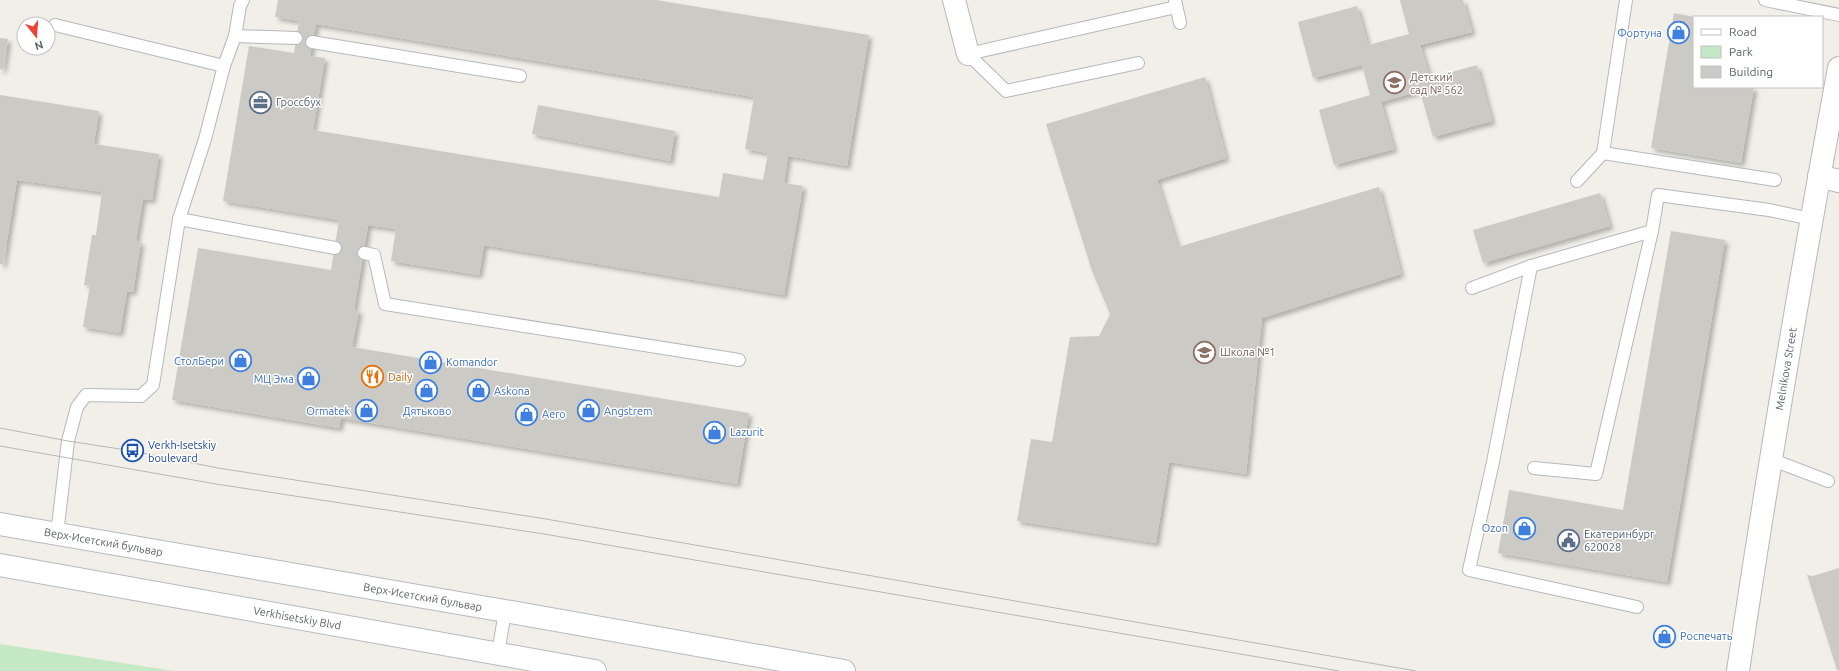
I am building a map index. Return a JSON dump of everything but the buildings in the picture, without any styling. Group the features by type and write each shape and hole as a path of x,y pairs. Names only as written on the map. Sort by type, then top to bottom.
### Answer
{"main road":[{"path":"954,0 968,54"},
{"name":"Melnikova Street","path":"1738,671 1770,459 1811,219 1829,178 1839,68"},
{"name":"Верх-Исетский бульвар","path":"0,524 844,671"},
{"name":"Verkhisetskiy Blvd","path":"0,565 595,671"}],"lane":[{"path":"57,534 68,441 77,408 86,395 141,396 153,385 179,219 205,139 224,66 235,36 243,0"},
{"path":"1577,182 1603,153 1626,0"},
{"path":"1765,0 1839,15"},
{"path":"968,54 1176,4 1180,24"},
{"path":"56,25 224,66"},
{"path":"235,36 296,38"},
{"path":"312,42 520,76"},
{"path":"968,54 1006,91 1138,63"},
{"path":"1603,153 1775,180"},
{"path":"1534,468 1596,474 1652,231 1658,195 1769,210 1811,219"},
{"path":"179,219 334,248"},
{"path":"1472,288 1531,266 1652,231"},
{"path":"364,253 374,255 385,304 739,360"},
{"path":"1531,266 1493,462 1469,570 1637,607"},
{"path":"1770,459 1828,481"},
{"path":"498,654 505,611"}],"green space":[{"path":"0,644 174,671 0,671"}],"tram line":[{"path":"0,428 68,441 133,451 218,468 546,519 1416,671"},
{"path":"0,446 216,484 544,534 1339,671"}],"place":[{"name":"Фортуна","path":"1678,33"},
{"name":"Детский сад № 562","path":"1395,83"},
{"name":"Гроссбух","path":"260,102"},
{"name":"Школа №1","path":"1205,352"},
{"name":"СтолБери","path":"240,361"},
{"name":"Komandor","path":"431,362"},
{"name":"Daily","path":"372,377"},
{"name":"МЦ Эма","path":"309,379"},
{"name":"Дятьково","path":"427,391"},
{"name":"Askona","path":"479,391"},
{"name":"Ormatek","path":"366,411"},
{"name":"Angstrem","path":"589,411"},
{"name":"Aero","path":"526,414"},
{"name":"Lazurit","path":"714,432"},
{"name":"Verkh-Isetskiy boulevard","path":"133,451"},
{"name":"Ozon","path":"1524,528"},
{"name":"Екатеринбург 620028","path":"1569,540"},
{"name":"Роспечать","path":"1664,636"}]}
